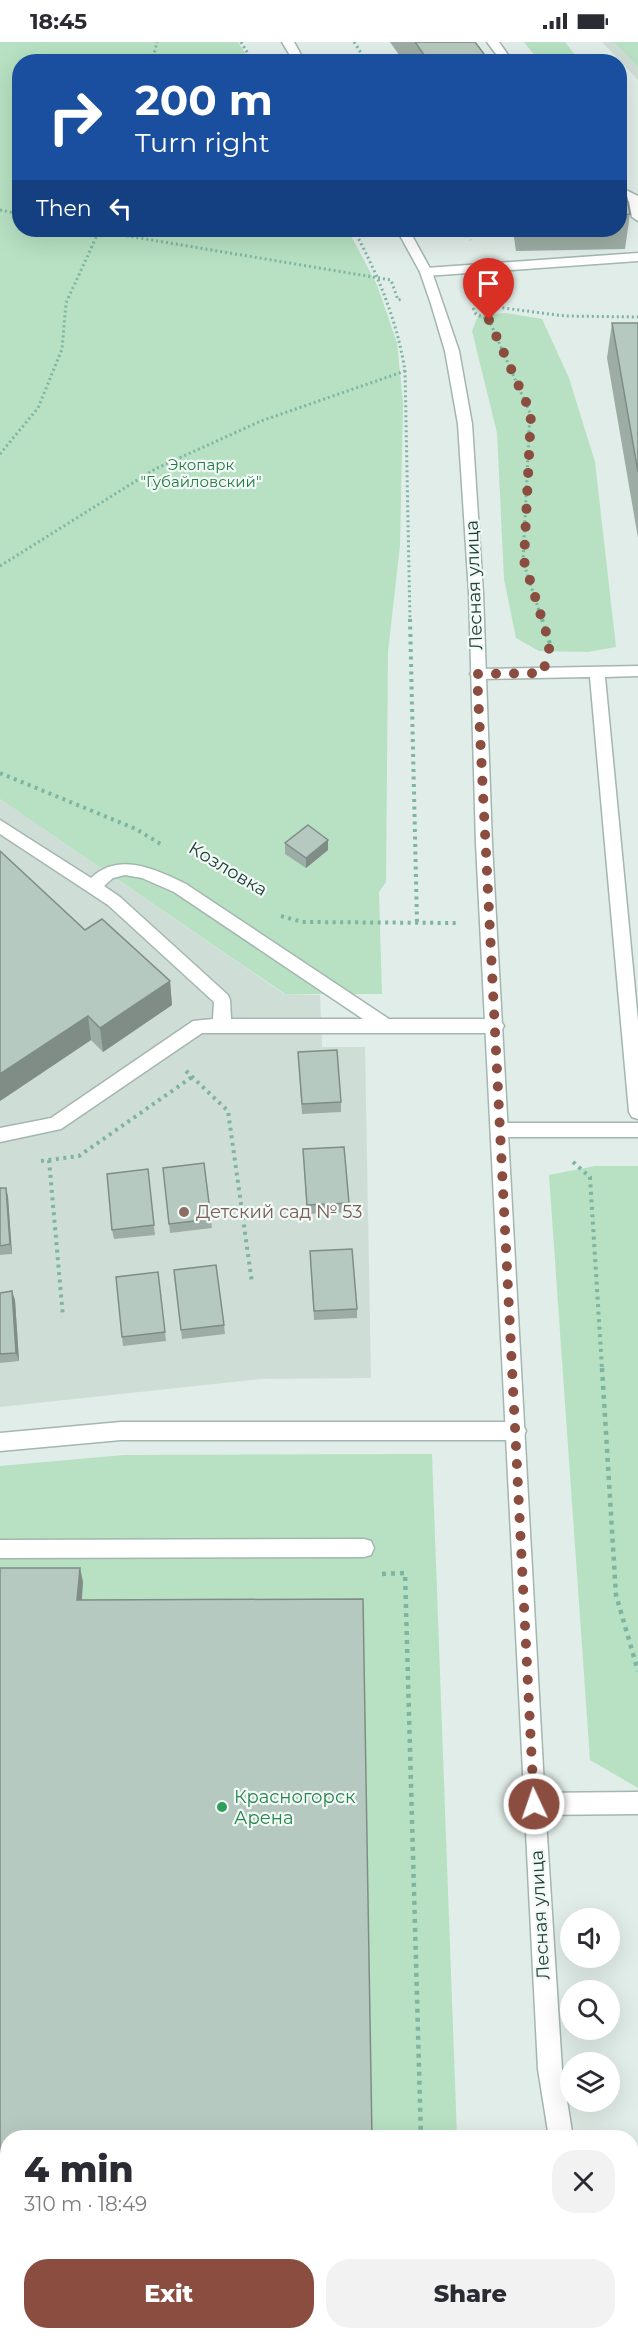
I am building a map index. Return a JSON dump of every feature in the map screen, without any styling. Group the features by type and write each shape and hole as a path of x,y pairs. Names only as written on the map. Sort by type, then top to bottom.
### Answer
{"street":[{"path":"627,195 635,199 638,217"},
{"name":"Лесная улица","path":"407,237 426,272 452,351 465,424 476,593 477,674 534,1804 550,2069 560,2130"},
{"path":"426,272 638,257"},
{"path":"477,674 638,671"},
{"path":"597,672 638,1112"},
{"path":"0,826 114,901 222,1000 222,1026"},
{"path":"92,887 108,873 123,871 144,872 180,888 386,1026"},
{"path":"0,1135 55,1124 199,1026 495,1026"},
{"path":"500,1130 638,1130"},
{"path":"0,1442 121,1431 516,1431"},
{"path":"0,1549 364,1548"},
{"path":"534,1804 638,1803"}],"path":[{"path":"0,454 38,408 62,349 66,303 96,237"},
{"path":"139,237 391,280 398,300 406,298"},
{"path":"358,237 379,279 402,343 405,371 417,922"},
{"path":"478,295 496,307 565,316 638,317"},
{"path":"470,300 476,314 489,320 531,413 524,561 550,645 543,673"},
{"path":"0,566 155,469 261,421 405,371"},
{"name":"Козловка","path":"0,773 136,829 166,847"},
{"name":"Козловка","path":"278,915 302,922 457,923"},
{"path":"164,1050 228,1110 252,1282"},
{"path":"535,1130 590,1177 616,1595 638,1671"},
{"path":"49,1160 63,1317"},
{"path":"369,1574 405,1574 422,2130"}],"shaded area":[{"path":"602,42 638,42 638,80 627,68 627,54 613,54"},
{"name":"Детский сад № 53","path":"0,799 284,994 320,995 322,1047 365,1047 371,1378 261,1379 0,1407"}],"green space":[{"name":"Экопарк \"Губайловский\"","path":"0,42 238,42 246,54 12,54 12,237 352,237 377,285 397,343 403,403 400,545 388,652 386,882 379,892 382,994 285,994 0,799"},
{"path":"524,42 565,42 574,54 533,54"},
{"path":"614,42 638,42 638,67 627,54"},
{"path":"506,313 542,319 569,378 595,462 616,647 588,652 539,651 516,638 504,579 497,433 472,331 478,316"},
{"path":"595,1166 638,1166 638,1788 590,1760 549,1175"},
{"name":"Красногорск Арена","path":"432,1454 457,2130 0,2130 0,1466 124,1455"}],"building":[{"path":"415,42 475,42 484,54 423,54"},
{"path":"627,199 630,214 627,214"},
{"path":"612,323 638,323 638,472"},
{"path":"308,825 328,840 306,858 285,843"},
{"path":"0,851 85,930 102,919 170,981 100,1028 88,1016 0,1074"},
{"path":"337,1050 341,1102 302,1104 298,1052"},
{"path":"344,1147 349,1203 307,1205 303,1149"},
{"path":"204,1163 211,1219 169,1224 163,1168"},
{"path":"148,1169 154,1225 112,1230 107,1174"},
{"path":"0,1188 6,1188 10,1244 0,1246"},
{"path":"352,1249 357,1309 314,1311 310,1251"},
{"path":"216,1265 224,1325 181,1330 174,1270"},
{"path":"158,1272 165,1332 122,1337 116,1277"},
{"path":"12,1291 16,1353 0,1354 0,1293"},
{"name":"Красногорск Арена","path":"0,1568 80,1568 77,1600 363,1599 372,2130 0,2130"}],"place":[{"name":"Детский сад № 53","path":"184,1212"},
{"name":"Красногорск Арена","path":"222,1807"}],"route":[{"path":"489,320 531,413 524,561 550,645 543,673 477,674 534,1804"}]}
